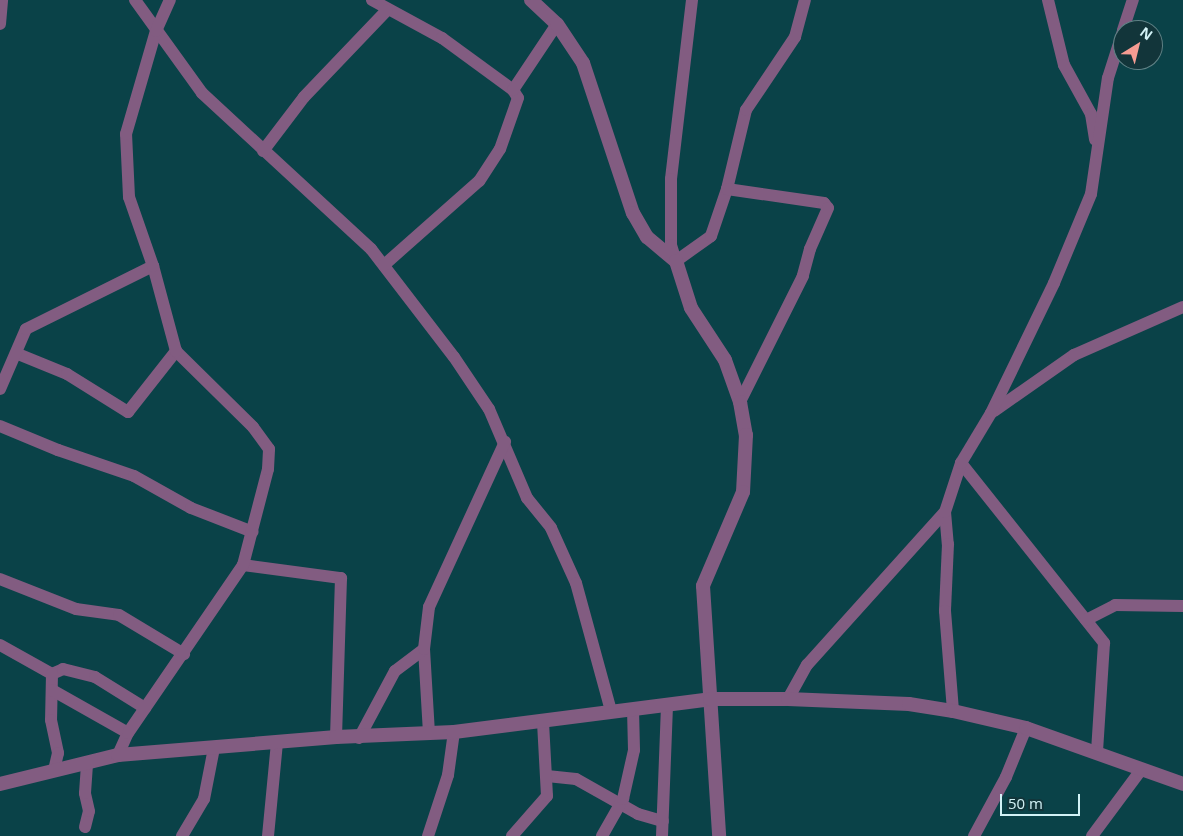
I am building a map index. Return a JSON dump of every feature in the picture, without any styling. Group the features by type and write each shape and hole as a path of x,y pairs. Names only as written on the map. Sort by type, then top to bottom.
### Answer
{"street":[{"path":"0,24 2,0"},
{"path":"135,0 202,93 371,249 454,357 489,409 505,442 527,498 552,528 576,583 611,711"},
{"path":"118,755 128,733 244,565 268,470 269,449 253,427 176,351 153,266 129,197 126,134 156,31 170,0"},
{"path":"372,0 387,10 442,38 514,90 518,98 500,149 479,181 384,266"},
{"path":"531,0 558,24 583,63 633,213 647,237 676,261"},
{"path":"692,0 671,179 671,245 691,308 725,360 740,402 746,435 743,492 703,586 719,836"},
{"path":"676,261 711,236 727,188 746,110 795,37 805,0"},
{"path":"1048,0 1064,65 1091,114 1097,152"},
{"path":"1127,20 1133,0"},
{"path":"263,151 304,97 387,10"},
{"path":"514,90 558,24"},
{"path":"788,699 807,665 944,512 961,463 992,413 1054,283 1091,194 1108,78 1113,62"},
{"path":"727,188 824,203 828,208 810,249 803,276 740,402"},
{"path":"0,389 18,354 26,329 153,266"},
{"path":"992,413 1074,355 1183,307"},
{"path":"18,354 67,374 128,412 176,351"},
{"path":"0,426 58,450 134,476 191,508 253,532"},
{"path":"429,733 424,649 429,608 505,442"},
{"path":"961,463 1102,638 1106,649 1097,752"},
{"path":"944,512 948,544 946,611 952,711"},
{"path":"244,565 341,578 336,737"},
{"path":"0,579 76,609 119,615 184,654"},
{"path":"1086,620 1115,605 1183,606"},
{"path":"0,645 52,674"},
{"path":"359,738 395,672 424,649"},
{"path":"52,674 63,669 95,677 145,708"},
{"path":"52,674 50,720 58,753 54,771"},
{"path":"52,690 128,733"},
{"path":"0,784 118,755 336,737 359,738 454,732 710,699 788,699 910,704 952,711 1026,728 1183,784"},
{"path":"662,836 667,704"},
{"path":"602,836 620,805 634,750 633,709"},
{"path":"512,836 546,800 547,776 543,722"},
{"path":"974,836 1006,777 1026,728"},
{"path":"428,836 448,775 454,732"},
{"path":"268,836 277,743"},
{"path":"182,836 204,799 214,748"},
{"path":"85,828 89,811 85,793 87,762"},
{"path":"1092,836 1141,770"},
{"path":"547,776 576,779 620,805 663,821"}]}
